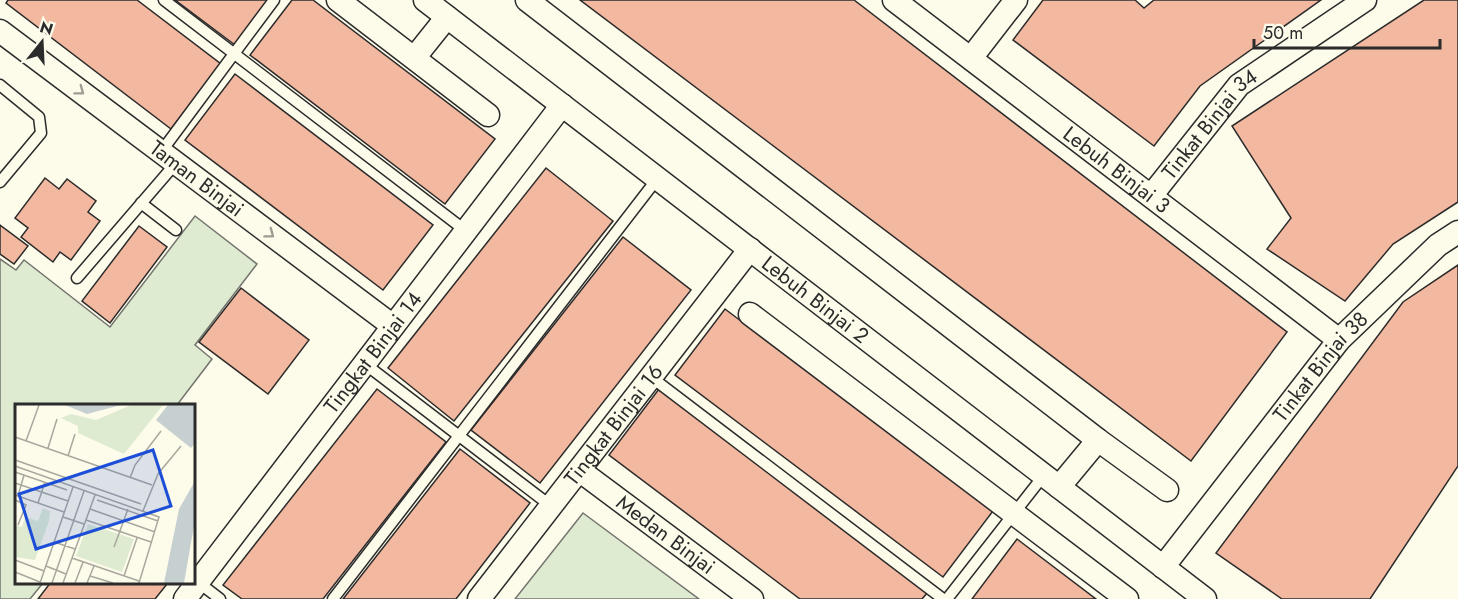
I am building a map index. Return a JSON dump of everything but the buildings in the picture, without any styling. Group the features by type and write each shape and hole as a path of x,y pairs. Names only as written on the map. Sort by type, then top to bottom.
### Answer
{"street":[{"path":"338,0 488,115"},
{"name":"Lebuh Binjai 2","path":"425,0 1205,599"},
{"path":"527,0 1098,440 1167,490"},
{"name":"Lebuh Binjai 3","path":"894,0 1339,340"},
{"path":"970,58 1016,0"},
{"name":"Tinkat Binjai 34","path":"1151,196 1239,85 1365,0"},
{"path":"415,57 447,17"},
{"name":"Taman Binjai","path":"0,31 393,326"},
{"name":"Tingkat Binjai 14","path":"192,590 562,105"},
{"name":"Tinkat Binjai 38","path":"1163,567 1339,340 1438,245 1458,232"},
{"name":"Tingkat Binjai 16","path":"479,599 750,249"},
{"path":"750,314 1127,599"},
{"path":"1052,481 1098,440"},
{"name":"Medan Binjai","path":"579,470 752,599"}],"lane":[{"path":"164,0 466,231"},
{"path":"77,279 141,203 234,53 274,0"},
{"path":"0,86 39,117 41,132 0,182"},
{"path":"333,599 657,178"},
{"path":"141,203 176,230"},
{"path":"365,364 551,506"},
{"path":"651,377 945,599 1014,515 1052,481"},
{"path":"192,590 220,599"}],"green space":[{"path":"195,216 257,264 195,345 212,359 178,404 15,404 15,584 42,584 30,599 0,599 0,259 16,270 24,260 110,327"},
{"path":"583,513 699,599 515,599"}]}
